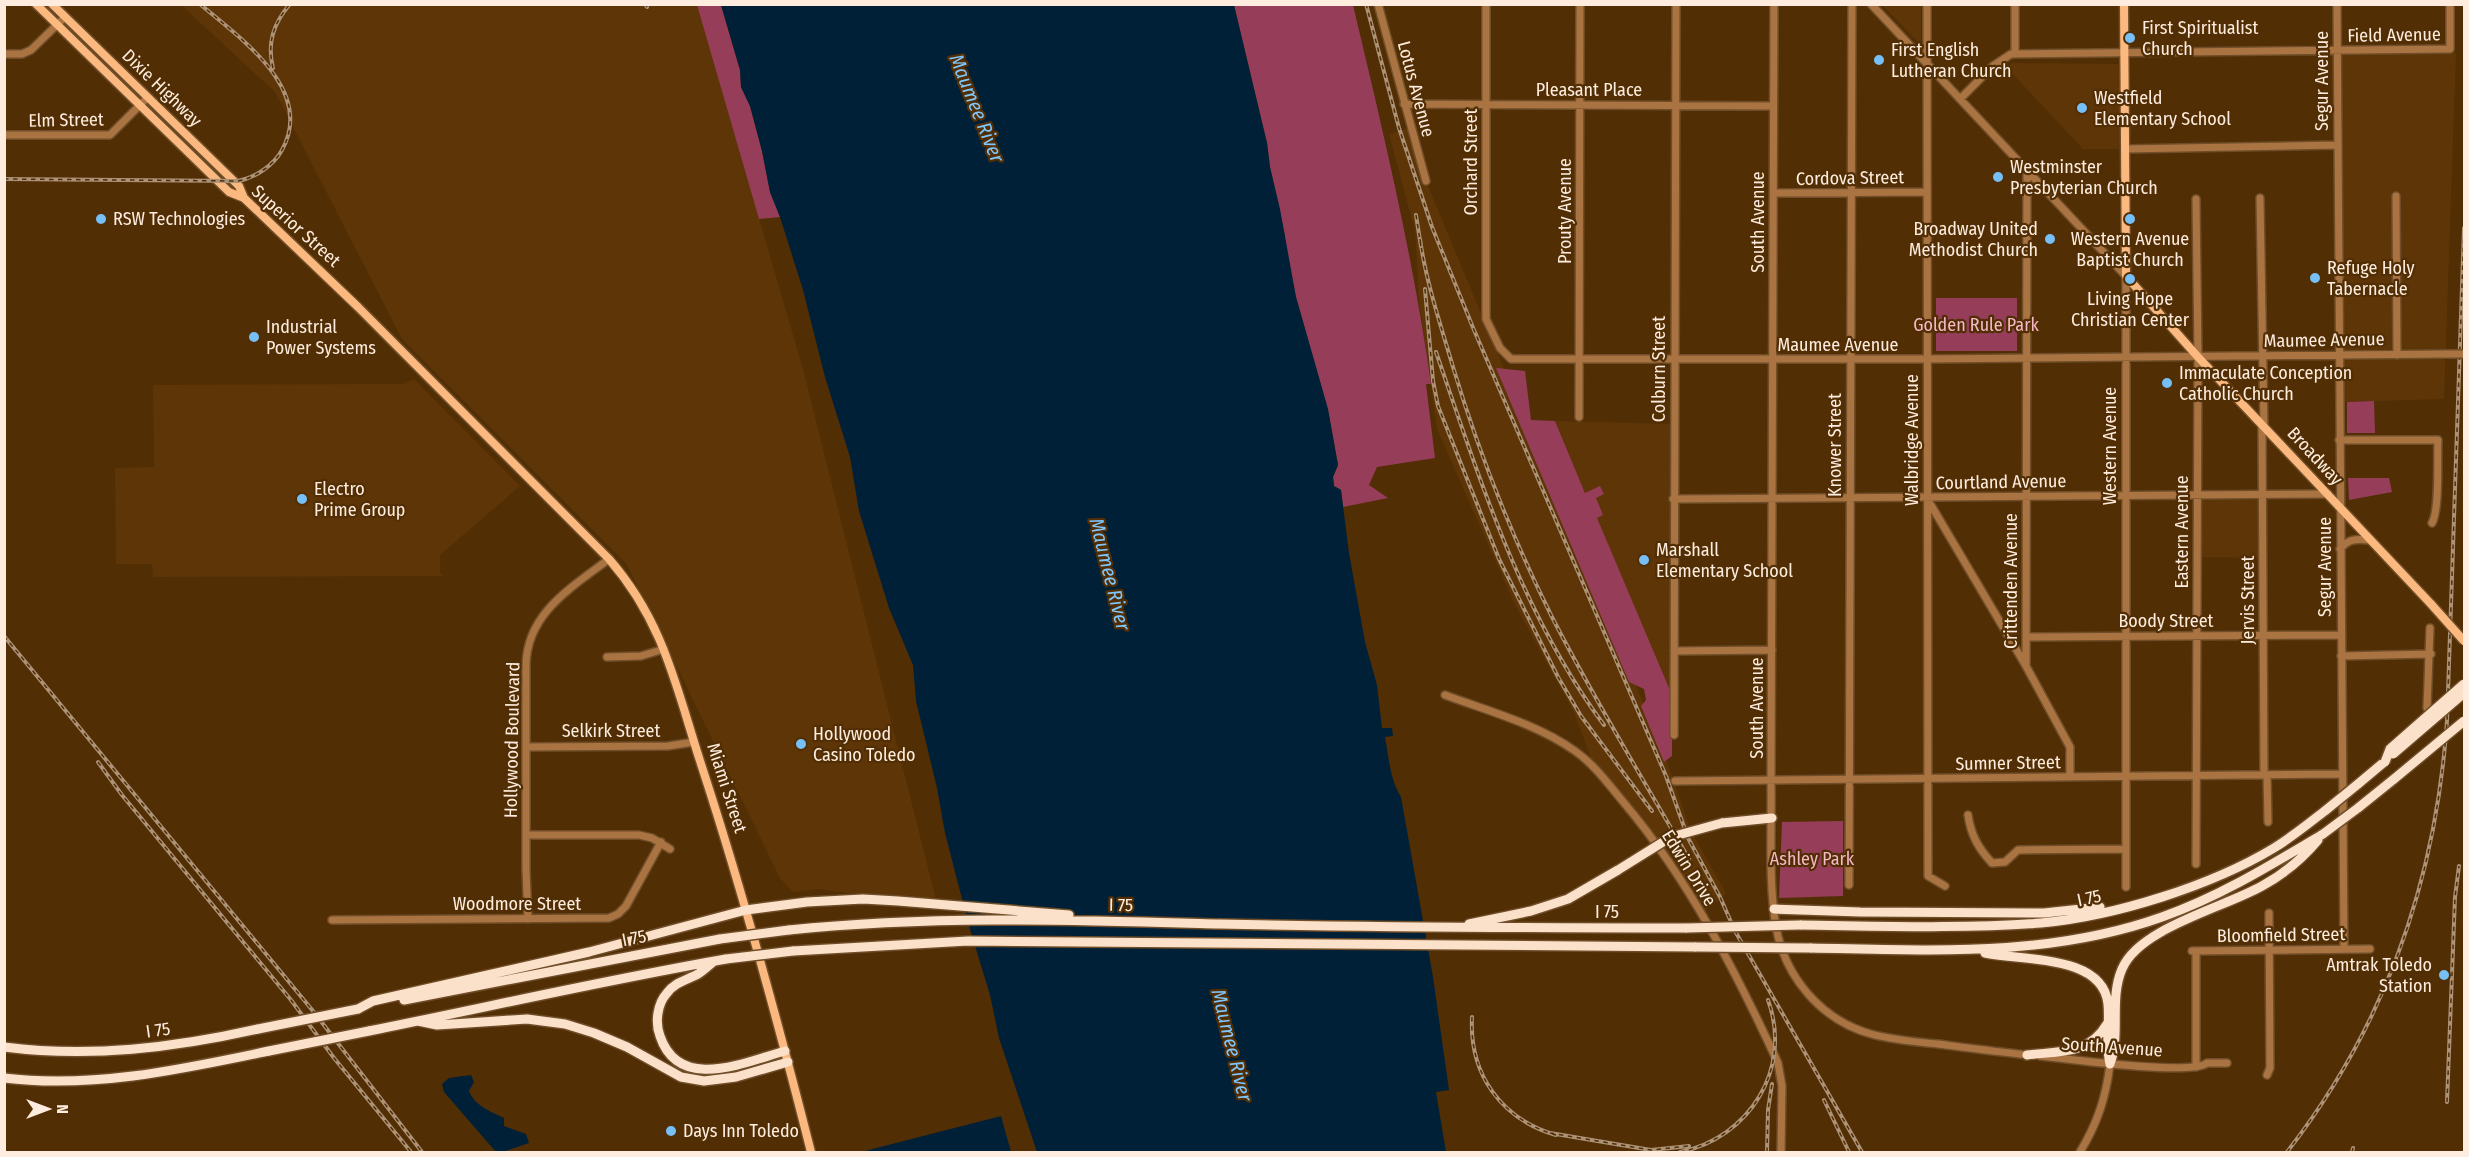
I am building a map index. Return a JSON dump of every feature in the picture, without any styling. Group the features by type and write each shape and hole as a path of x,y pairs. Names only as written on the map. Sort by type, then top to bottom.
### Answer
{"highway":[{"path":"2384,763 2390,749 2464,684"},
{"name":"I 75","path":"4,1047 61,1052 137,1049 258,1029 720,939 849,924 931,920 1143,921 1452,927 1687,928 1800,925 1965,926 2041,922 2103,912 2173,893 2240,865 2275,847 2326,810 2384,763 2464,693"},
{"name":"I 75","path":"4,1078 50,1081 151,1074 418,1021 628,976 714,961 793,951 926,942 1045,941 1971,951 2058,944 2161,918 2253,876 2323,834 2464,721"},
{"path":"1452,927 1531,911 1568,899 1671,837 1722,823 1772,818"},
{"path":"2110,1064 2115,1052 2117,987 2122,969 2134,950 2150,937 2263,886 2294,866 2323,834"},
{"path":"1774,909 2044,913 2101,907 2173,893"},
{"path":"358,1009 374,1001 589,952 746,910 839,900 918,902 1143,921"},
{"path":"1971,951 2059,963 2089,973 2101,984 2108,1003 2107,1052 2110,1064"},
{"path":"714,961 699,974 678,982 666,994 658,1010 657,1025 666,1049 676,1060 687,1067 707,1070 721,1069 785,1051"},
{"path":"418,1021 437,1025 527,1019 565,1024 627,1047 681,1077 704,1082 736,1077 788,1062"},
{"path":"2027,1055 2083,1048 2094,1042 2108,1022"}],"main road":[{"name":"Superior Street","path":"36,4 230,192 244,198 350,299 528,478"},
{"name":"Dixie Highway","path":"52,4 239,186 244,198"},
{"name":"Western Avenue","path":"2124,4 2126,276"},
{"path":"201,164 209,157"},
{"name":"Broadway","path":"2126,276 2198,357 2464,641"},
{"name":"Miami Street","path":"528,478 609,559 640,598 664,649 728,846 811,1152"}],"street":[{"name":"Lotus Avenue","path":"1378,4 1426,181"},
{"name":"Orchard Street","path":"1486,4 1486,319"},
{"name":"Prouty Avenue","path":"1579,417 1580,4"},
{"name":"Colburn Street","path":"1674,735 1676,4"},
{"name":"South Avenue","path":"1774,4 1772,818 1774,909 1781,946 1794,974 1815,1003 1855,1029 1886,1038 2110,1064 2199,1067 2207,1063 2226,1063"},
{"name":"Knower Street","path":"1849,885 1852,4"},
{"name":"Broadway","path":"1871,4 2126,276"},
{"name":"Walbridge Avenue","path":"1927,4 1928,876 1945,886"},
{"path":"1960,99 1993,66 2008,55 2015,53 2015,4"},
{"name":"Segur Avenue","path":"2337,4 2344,949"},
{"name":"Field Avenue","path":"2015,53 2125,54 2450,49 2450,4"},
{"path":"4,54 26,53 36,47 65,17"},
{"name":"Elm Street","path":"4,135 110,135 148,98"},
{"name":"Pleasant Place","path":"1404,104 1773,106"},
{"path":"2125,149 2337,145"},
{"name":"Crittenden Avenue","path":"2026,666 2027,171"},
{"name":"Cordova Street","path":"1774,193 1927,192"},
{"path":"2396,196 2397,355"},
{"name":"Jervis Street","path":"2260,198 2263,356 2263,636 2268,822"},
{"name":"Eastern Avenue","path":"2196,199 2198,357 2196,864"},
{"name":"Western Avenue","path":"2126,276 2126,887"},
{"name":"Maumee Avenue","path":"1486,319 1500,348 1511,359 1851,360 2464,354"},
{"path":"2339,440 2438,440 2437,493 2435,516 2432,523"},
{"name":"Courtland Avenue","path":"1673,499 2328,494"},
{"path":"1927,498 2026,666 2070,747 2070,777"},
{"path":"2340,549 2348,541 2354,539 2370,540"},
{"name":"Hollywood Boulevard","path":"528,919 526,661 533,630 550,605 609,559"},
{"path":"2427,708 2430,628"},
{"name":"Boody Street","path":"2027,637 2341,635"},
{"path":"607,657 641,656 664,649"},
{"path":"1674,651 1772,650"},
{"path":"2341,656 2430,654"},
{"name":"Edwin Drive","path":"1445,695 1551,736 1575,751 1594,766 1662,849 1705,922 1778,1063 1782,1086 1781,1152"},
{"name":"Selkirk Street","path":"527,747 668,746 694,742"},
{"name":"Sumner Street","path":"1675,781 2342,774"},
{"path":"1968,815 1976,844 1992,863 1999,864 2018,850 2126,849"},
{"path":"526,835 648,836 670,849"},
{"name":"Woodmore Street","path":"332,920 603,919 618,914 630,899 661,842"},
{"path":"2267,1075 2270,1068 2269,913"},
{"name":"Bloomfield Street","path":"2199,1067 2194,951 2370,949"},
{"path":"2080,1152 2100,1114 2110,1064"}],"shaded area":[{"path":"181,5 697,5 803,369 936,900 817,889 793,892 780,878 626,563 402,339 275,92"},
{"path":"1882,5 1921,5 1921,45"},
{"path":"2456,53 2444,399 2344,402 2341,54"},
{"name":"Westfield Elementary School","path":"2012,63 2119,64 2119,149 2083,149 2007,68"},
{"path":"1411,127 1426,181 1664,753 1691,831 1726,893 1703,913 1675,869 1594,766 1574,712 1515,605 1437,429 1419,300 1415,231 1389,134"},
{"path":"414,379 520,486 440,555 440,573 443,576 153,577 152,564 116,564 115,468 154,467 153,385 404,384"},
{"name":"Marshall Elementary School","path":"1555,421 1673,424 1673,698 1585,493"},
{"path":"2200,500 2259,500 2259,558 2200,557"}],"green space":[{"path":"697,5 721,5 740,70 741,87 750,106 762,151 770,192 780,217 759,219"},
{"path":"1234,5 1353,5 1406,241 1431,384 1426,384 1435,458 1377,467 1369,485 1388,498 1343,507 1341,490 1334,486 1333,477 1338,465 1328,410 1296,297 1267,143"},
{"name":"Golden Rule Park","path":"1936,298 2017,298 2017,351 1936,351"},
{"path":"1496,368 1525,371 1531,420 1555,421 1585,493 1600,486 1604,494 1596,498 1603,515 1597,518 1672,695 1672,756 1664,762 1641,706 1646,700 1644,689 1629,682"},
{"path":"2374,401 2375,433 2347,433 2347,402"},
{"path":"2348,478 2389,478 2392,492 2349,500"},
{"name":"Ashley Park","path":"1843,821 1843,896 1779,898 1782,822"}],"water":[{"name":"Maumee River","path":"721,5 1234,5 1267,143 1296,297 1328,409 1338,465 1333,477 1334,486 1341,490 1349,553 1365,642 1377,685 1382,728 1392,728 1393,736 1385,737 1392,776 1401,797 1433,977 1449,1090 1436,1092 1446,1152 1037,1152 999,1038 990,995 945,833 937,788 916,701 913,665 889,608 859,511 850,457 825,377 803,290 770,192 762,151 750,106 741,87 740,70"},
{"path":"471,1075 474,1082 469,1091 475,1101 504,1118 504,1126 526,1134 529,1143 503,1152 496,1152 444,1092 442,1084 449,1078"},
{"path":"1001,1116 1011,1152 861,1152"}],"railway":[{"path":"4,179 238,181 251,177 269,166 279,156 290,128 289,106 281,86 268,66 252,49 200,4"},
{"path":"273,68 271,59 273,34 279,19 290,4"},
{"path":"1366,4 1399,128 1432,227 1666,776 1688,838 1720,897 1735,931 1862,1152"},
{"path":"1416,215 1421,247"},
{"path":"2287,1152 2322,1104 2352,1054 2378,1002 2400,949 2418,894 2431,838 2441,780 2447,721 2464,228"},
{"path":"1420,239 1434,304 1463,399 1485,463 1523,556 1585,678 1689,859"},
{"path":"1425,289 1433,381 1438,406 1499,559 1558,677 1581,716 1652,811"},
{"path":"1436,352 1469,449 1526,592 1575,683 1604,725"},
{"path":"4,636 313,1011 422,1152"},
{"path":"98,762 122,795 291,1000 334,1058 411,1152"},
{"path":"2447,1102 2455,897 2459,866"},
{"path":"1680,1152 1705,1144 1726,1132 1745,1116 1759,1097 1769,1075 1774,1051 1774,1026 1768,1000"},
{"path":"1472,1017 1472,1038 1476,1057 1492,1091 1504,1106 1519,1118 1536,1128 1556,1135"},
{"path":"1767,1152 1768,1110 1772,1084"},
{"path":"1824,1100 1849,1152"},
{"path":"1550,1133 1651,1150 1689,1146"},
{"path":"2352,1152 2353,1148"}],"place":[{"name":"First Spiritualist Church","path":"2130,38"},
{"name":"First English Lutheran Church","path":"1879,60"},
{"name":"Westfield Elementary School","path":"2082,108"},
{"name":"Westminster Presbyterian Church","path":"1998,177"},
{"name":"RSW Technologies","path":"101,219"},
{"name":"Western Avenue Baptist Church","path":"2130,219"},
{"name":"Broadway United Methodist Church","path":"2050,239"},
{"name":"Refuge Holy Tabernacle","path":"2315,278"},
{"name":"Living Hope Christian Center","path":"2130,279"},
{"name":"Industrial Power Systems","path":"254,337"},
{"name":"Immaculate Conception Catholic Church","path":"2167,383"},
{"name":"Electro Prime Group","path":"302,499"},
{"name":"Marshall Elementary School","path":"1644,560"},
{"name":"Hollywood Casino Toledo","path":"801,744"},
{"name":"Amtrak Toledo Station","path":"2444,975"},
{"name":"Days Inn Toledo","path":"671,1131"}]}
